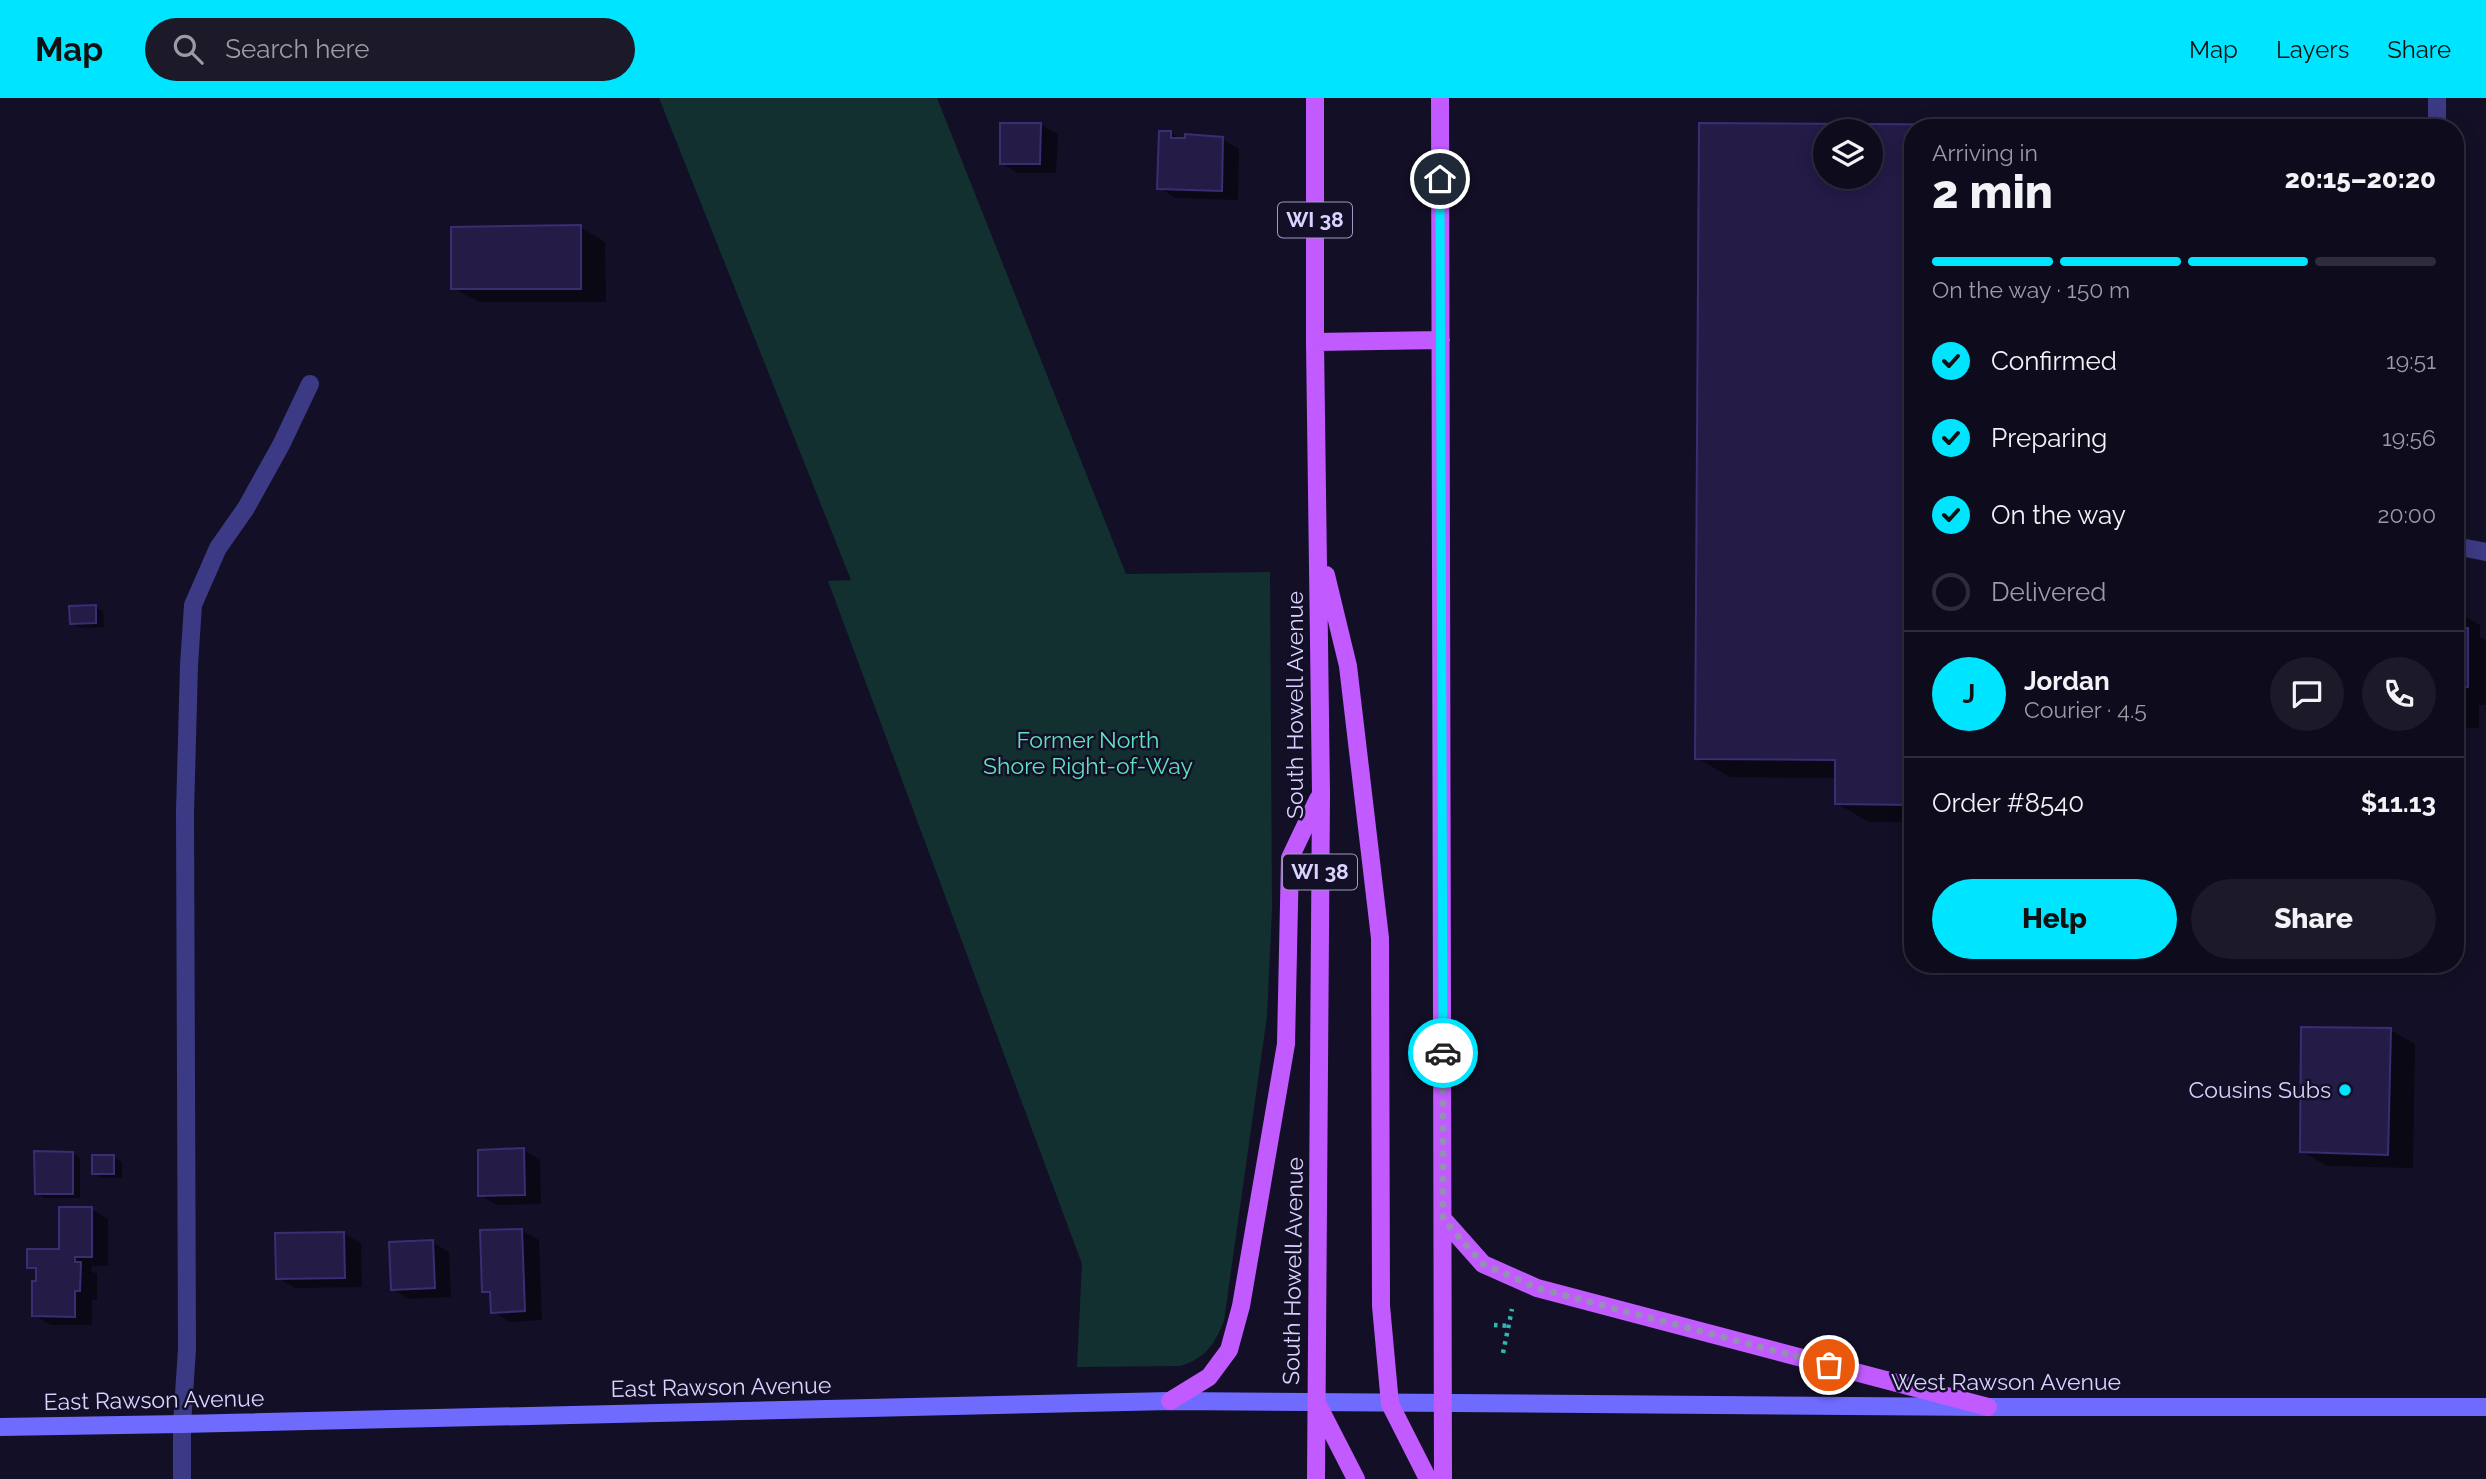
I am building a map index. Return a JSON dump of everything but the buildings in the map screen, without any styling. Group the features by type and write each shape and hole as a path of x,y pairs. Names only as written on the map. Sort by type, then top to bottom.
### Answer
{"main road":[{"name":"South Howell Avenue","path":"1315,98 1315,342 1321,793 1316,1479"},
{"path":"1440,98 1443,1479"},
{"path":"1315,342 1441,340"},
{"path":"1318,545 1348,666 1380,937 1381,1307 1390,1404 1427,1479"},
{"path":"1170,1401 1209,1377 1229,1350 1241,1306 1286,1044 1290,858 1321,793"},
{"path":"1443,1219 1483,1264 1537,1288 1988,1407"},
{"name":"East Rawson Avenue","path":"0,1427 1170,1401 1443,1404"},
{"path":"1316,1402 1356,1479"},
{"name":"West Rawson Avenue","path":"1443,1404 2486,1406"}],"lane":[{"path":"2437,98 2437,119"},
{"path":"183,1479 182,1424 187,1349 185,812 193,605 218,548 246,508 310,384"},
{"path":"2464,547 2486,552"}],"path":[{"path":"1503,1353 1512,1309"},
{"path":"1494,1325 1508,1326"}],"green space":[{"name":"Former North Shore Right-of-Way","path":"659,98 937,98 1126,574 1270,572 1272,910 1267,1016 1224,1321 1208,1350 1189,1363 1180,1366 1077,1367 1082,1264 828,581 851,580"}],"way so far":[{"path":"1443,1053 1443,1219 1483,1264 1537,1288 1829,1365"}],"place":[{"name":"Cousins Subs","path":"2345,1090"}],"route":[{"path":"1440,179 1443,1053"}]}
